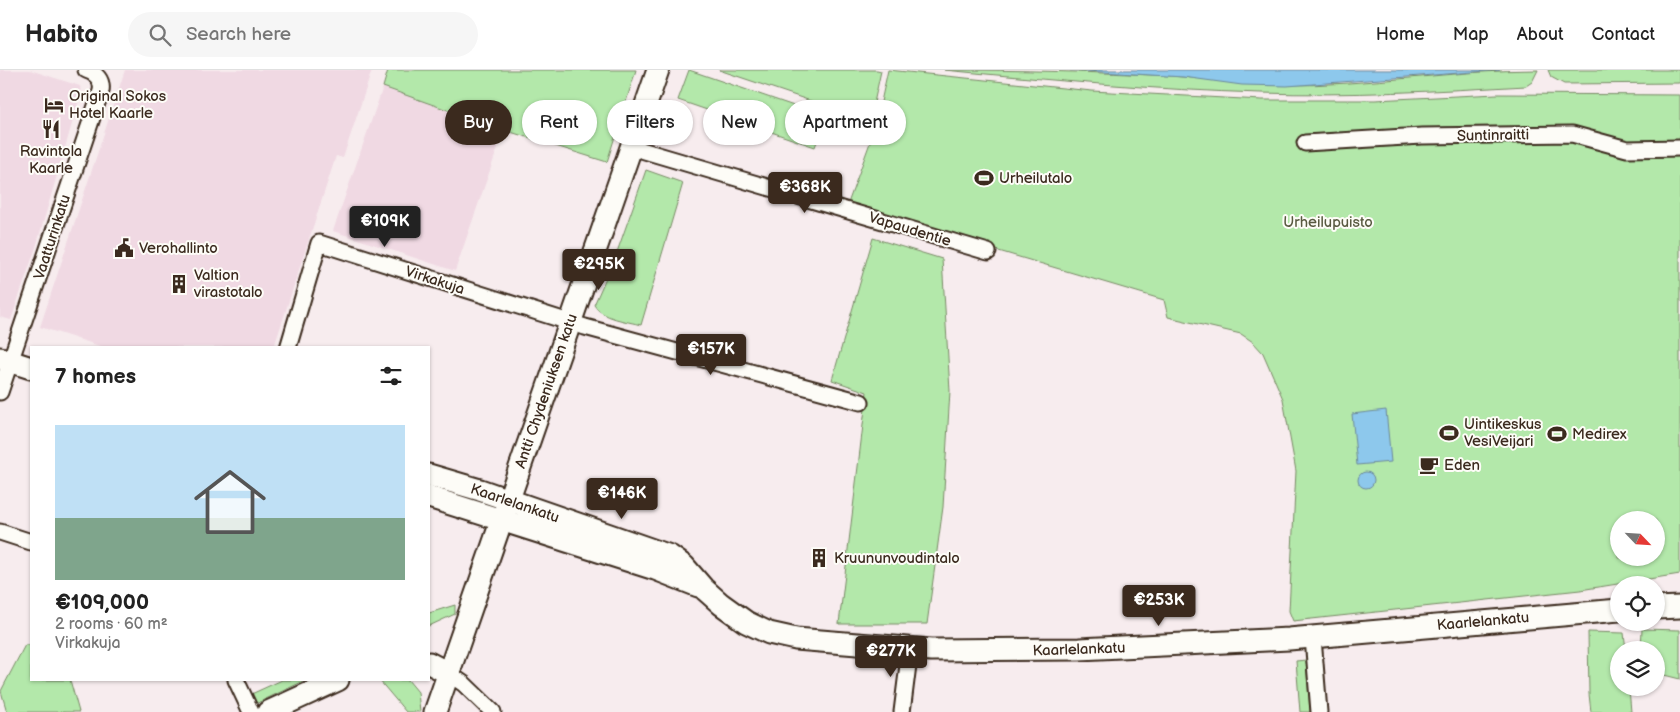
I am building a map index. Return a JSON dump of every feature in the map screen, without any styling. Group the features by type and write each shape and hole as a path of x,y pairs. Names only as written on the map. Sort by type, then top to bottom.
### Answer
{"main road":[{"name":"Antti Chydeniuksen katu","path":"435,712 658,70"},
{"path":"5,359 30,368"},
{"name":"Kaarlelankatu","path":"430,475 505,510"},
{"name":"Kaarlelankatu","path":"430,497 505,510 670,556 684,566 703,588 746,622 769,633 796,639 910,649 986,652 1079,649 1313,638 1610,611"},
{"path":"1665,608 1680,607"},
{"path":"430,664 448,673"},
{"path":"268,712 336,681"}],"street":[{"name":"Vaatturinkatu","path":"0,392 5,359 101,91 101,82 95,75 86,70"},
{"name":"Suntinraitti","path":"1305,143 1422,136 1572,134 1627,149 1680,148"},
{"name":"Vapaudentie","path":"631,147 988,252"},
{"name":"Virkakuja","path":"289,346 319,243 569,322"},
{"path":"569,322 861,402"},
{"path":"0,532 30,542"},
{"path":"1313,638 1318,712"},
{"path":"902,712 910,649"},
{"path":"448,673 464,684 493,712"},
{"path":"236,681 251,712"}],"shaded area":[{"path":"0,70 30,70 80,86 81,93 36,247 11,320 0,317"},
{"path":"125,70 372,70 343,158 336,156 274,346 100,346 40,327"},
{"path":"383,87 445,109 445,145 499,145 455,271 333,231"}],"green space":[{"path":"388,70 636,70 627,100 607,100 607,145 612,145 607,162 552,145 597,145 597,100 522,100 522,136 512,132 512,100 445,100 445,109 383,87"},
{"path":"689,70 785,103 785,137 775,133 775,100 703,100 703,109 693,105 693,100 678,100"},
{"path":"719,70 881,71 875,100 808,100"},
{"name":"Urheilupuisto","path":"888,70 1092,91 1262,100 1375,100 1497,94 1680,95 1680,574 1665,576 1610,576 1610,585 1580,590 1293,621 1289,611 1296,471 1283,399 1263,353 1253,342 1241,334 1168,317 1164,300 847,206 869,145 906,145 906,100 881,100"},
{"path":"944,70 1171,76 1256,84 1316,85 1474,72 1538,70 1532,82 1526,86 1327,94 1182,90"},
{"path":"1548,70 1680,70 1680,83 1564,84 1551,77"},
{"path":"646,170 683,183 641,325 609,316 598,310 594,305 616,255"},
{"path":"873,238 942,259 950,391 943,507 927,624 839,624 867,392 832,380"},
{"path":"455,605 455,614 430,626 430,613"},
{"path":"1680,630 1680,679 1665,675 1665,641 1641,641 1642,631"},
{"path":"1588,632 1624,633 1625,641 1610,641 1610,696 1630,696 1631,712 1591,712"},
{"path":"25,645 30,645 30,681 70,681 79,712 7,712 1,691"},
{"path":"1306,660 1310,712 1300,712 1296,661"},
{"path":"280,681 304,681 251,706 247,696"},
{"path":"380,681 409,681 418,692 420,712 406,712"}],"water":[{"path":"1070,70 1500,70 1287,86 1242,85 1183,77"},
{"path":"1386,410 1391,462 1357,465 1352,414"},
{"path":"1366,472 1374,480 1366,488 1358,480"}],"place":[{"name":"Original Sokos Hotel Kaarle","path":"54,105"},
{"name":"Ravintola Kaarle","path":"51,129"},
{"name":"Urheilutalo","path":"984,178"},
{"name":"Verohallinto","path":"124,248"},
{"name":"Valtion virastotalo","path":"179,284"},
{"name":"Uintikeskus VesiVeijari","path":"1449,433"},
{"name":"Medirex","path":"1557,434"},
{"name":"Eden","path":"1429,465"},
{"name":"Kruununvoudintalo","path":"819,558"}]}
